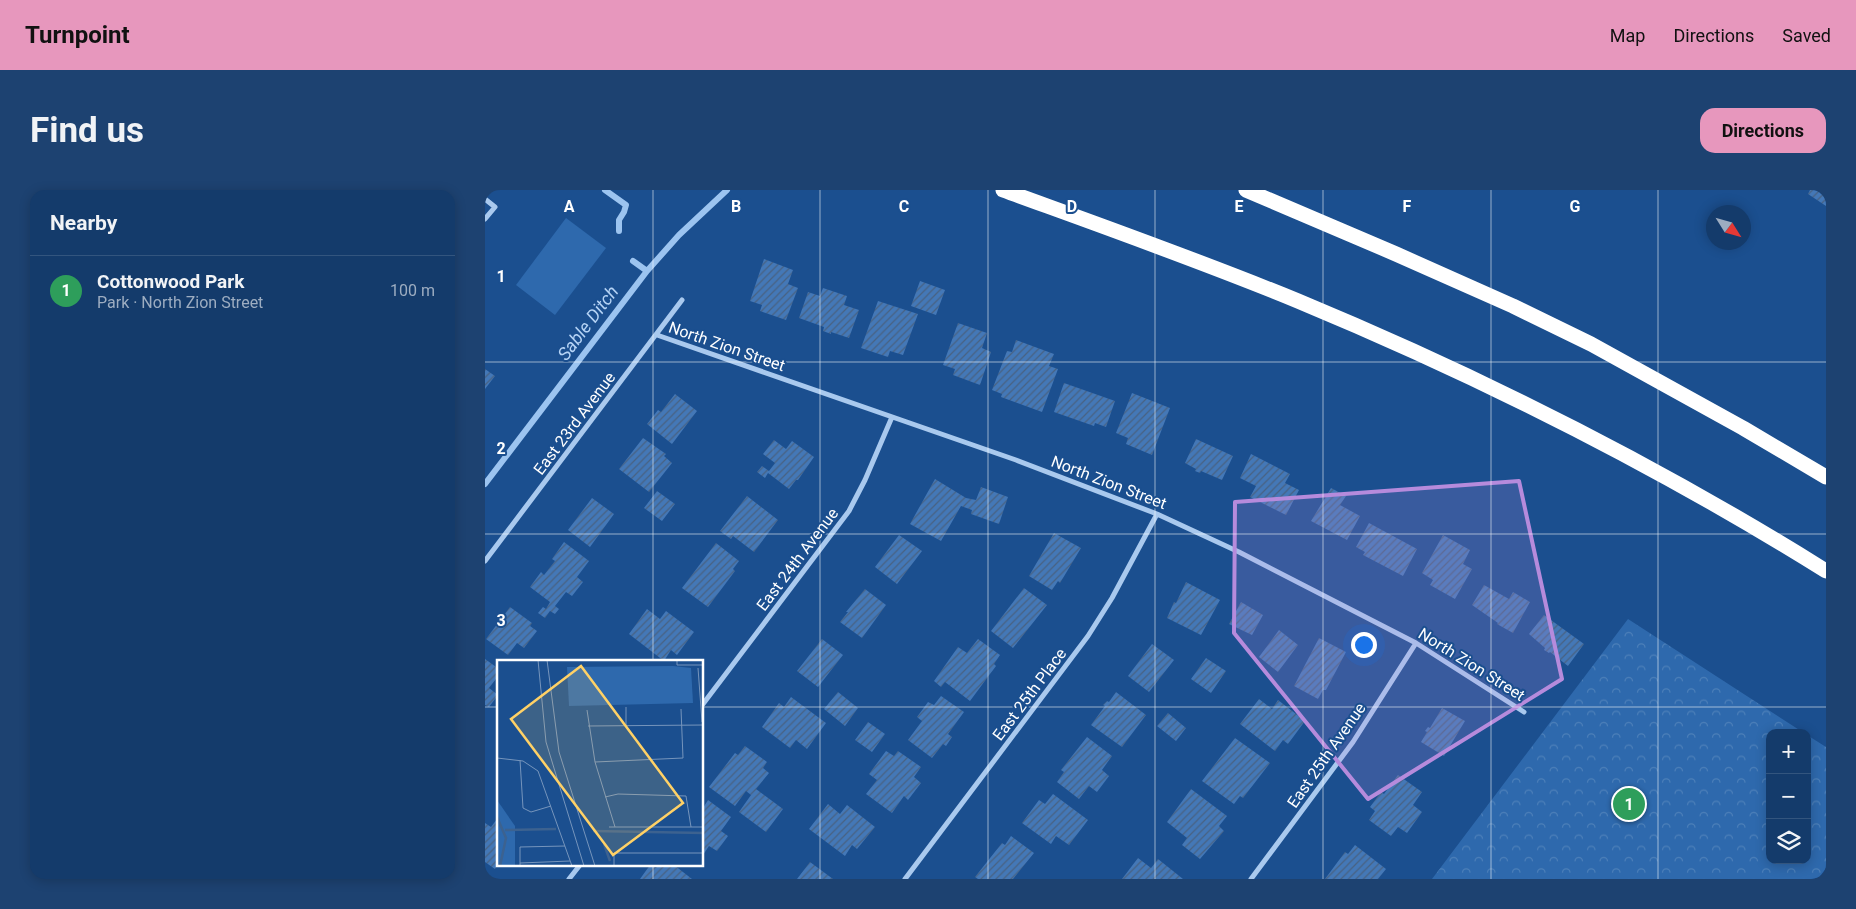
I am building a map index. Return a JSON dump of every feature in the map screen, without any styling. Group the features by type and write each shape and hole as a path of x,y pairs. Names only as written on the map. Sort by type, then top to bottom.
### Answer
{"highway":[{"path":"1003,190 1211,266 1347,322 1465,374 1560,420 1645,466 1826,571"},
{"path":"1246,190 1405,258 1556,327 1667,385 1826,477"}],"street":[{"path":"485,199 495,206 485,219"},
{"name":"East 23rd Avenue","path":"485,561 682,300"},
{"name":"North Zion Street","path":"657,335 1016,460 1157,514 1239,552 1416,642 1524,712"},
{"name":"East 24th Avenue","path":"704,703 849,511 865,480 892,417"},
{"name":"East 25th Place","path":"905,879 1088,636 1120,585 1157,514"},
{"name":"East 25th Avenue","path":"1251,879 1353,742 1416,642"},
{"path":"569,879 579,866"}],"highlighted area":[{"path":"1519,481 1562,679 1368,799 1234,633 1235,502"}],"green space":[{"path":"566,218 606,248 555,315 516,285"},
{"path":"1628,619 1798,729 1766,729 1766,864 1811,864 1811,738 1826,747 1826,868 1818,879 1432,879"}],"building":[{"path":"1810,190 1826,190 1826,206 1808,194"},
{"path":"764,259 793,270 788,284 798,288 786,320 760,311 762,305 750,301"},
{"path":"920,281 945,290 936,315 911,306"},
{"path":"823,288 847,296 844,305 859,310 849,338 823,331 824,327 799,318 808,292 820,296"},
{"path":"878,301 918,314 903,355 890,351 888,357 861,348"},
{"path":"958,323 987,333 982,348 991,352 980,385 953,375 955,369 943,365"},
{"path":"1016,340 1054,354 1049,366 1058,369 1042,412 1001,397 1002,394 992,390 1007,351 1012,352"},
{"path":"485,369 495,376 485,389"},
{"path":"1064,383 1115,401 1106,427 1095,423 1094,426 1054,412"},
{"path":"1132,393 1170,408 1152,455 1126,444 1128,438 1116,433"},
{"path":"675,394 697,411 672,444 647,424 658,410 661,412"},
{"path":"643,438 666,454 664,456 672,463 649,492 619,469"},
{"path":"1196,439 1233,456 1222,480 1201,471 1200,473 1195,471 1196,469 1185,463"},
{"path":"774,440 786,449 792,441 814,457 798,480 789,489 768,473 765,478 757,472 762,466 769,471 775,463 763,454"},
{"path":"1251,454 1290,474 1285,483 1299,490 1286,515 1250,497 1256,486 1240,478"},
{"path":"935,479 966,498 976,500 981,487 1008,497 999,524 971,514 972,510 961,506 941,541 910,524"},
{"path":"1331,488 1346,496 1340,505 1360,516 1347,540 1311,521"},
{"path":"657,491 675,504 662,521 644,508"},
{"path":"747,496 778,520 754,552 733,536 731,539 720,531"},
{"path":"592,498 614,514 590,547 568,530"},
{"path":"1369,523 1417,549 1403,576 1363,555 1365,552 1356,547"},
{"path":"1054,533 1081,548 1060,583 1058,581 1052,590 1029,576"},
{"path":"899,535 922,551 897,584 875,567"},
{"path":"1443,535 1470,550 1463,564 1472,569 1455,599 1430,585 1433,580 1422,573"},
{"path":"564,542 589,561 577,577 583,582 572,596 566,592 555,606 559,609 555,614 550,611 545,618 538,613 543,607 546,609 550,602 530,587 541,572 544,575 555,561 552,559"},
{"path":"716,543 739,561 733,569 735,571 708,607 682,588"},
{"path":"1186,582 1220,600 1201,635 1167,618"},
{"path":"1484,585 1509,599 1513,592 1530,602 1513,633 1497,624 1472,605"},
{"path":"1024,588 1047,605 1013,648 991,631"},
{"path":"865,589 886,605 862,638 840,622"},
{"path":"1241,602 1263,615 1252,635 1229,624"},
{"path":"510,607 532,623 530,626 537,631 524,648 517,643 508,655 486,639"},
{"path":"647,609 660,619 666,611 694,632 677,655 671,650 665,660 629,634"},
{"path":"1544,615 1584,644 1568,666 1550,652 1544,650 1545,648 1529,634"},
{"path":"1279,630 1298,645 1278,672 1259,657"},
{"path":"1319,638 1346,652 1326,690 1323,690 1318,699 1294,686"},
{"path":"822,639 843,655 818,687 797,671"},
{"path":"978,639 1000,655 994,664 996,666 970,701 945,682 941,687 934,681 958,647 967,653"},
{"path":"1152,644 1174,660 1149,692 1128,676"},
{"path":"1206,658 1226,671 1211,693 1191,679"},
{"path":"485,659 497,668 497,678 489,688 497,696 489,707 485,705"},
{"path":"838,692 858,708 845,726 824,709"},
{"path":"1116,692 1146,715 1122,747 1091,725 1105,706 1103,705 1107,701 1109,702"},
{"path":"941,696 964,712 948,734 952,737 946,746 943,744 932,758 908,740 922,721 917,717 928,702 934,705"},
{"path":"791,697 826,723 807,749 796,740 790,748 762,727 779,703 784,707"},
{"path":"1259,699 1272,709 1278,700 1305,721 1288,744 1283,740 1275,751 1240,724"},
{"path":"1442,708 1465,721 1444,756 1421,742 1427,732 1425,731 1428,727 1430,728"},
{"path":"1168,713 1186,728 1176,741 1157,726"},
{"path":"868,722 885,734 872,752 855,740"},
{"path":"1087,737 1112,756 1102,770 1109,776 1097,792 1089,786 1079,799 1057,782 1064,772 1061,770"},
{"path":"1235,738 1270,763 1243,798 1240,796 1234,804 1202,781"},
{"path":"745,746 767,762 763,768 769,773 756,789 783,809 766,832 739,812 751,795 746,791 735,806 709,787 735,753 738,755"},
{"path":"886,751 894,756 898,751 921,767 914,777 921,783 908,800 904,796 892,813 866,794 877,780 869,774"},
{"path":"1398,775 1422,792 1413,805 1422,812 1407,833 1398,827 1391,836 1369,820 1375,811 1370,807 1381,792 1384,794"},
{"path":"1191,789 1227,816 1219,826 1224,831 1200,859 1182,845 1187,838 1167,822"},
{"path":"1053,794 1088,820 1069,845 1056,836 1051,844 1022,823 1039,800 1045,804"},
{"path":"708,800 731,817 721,831 728,836 717,851 709,846 704,854 704,806"},
{"path":"828,804 840,814 847,805 875,827 857,849 852,845 845,856 809,829"},
{"path":"497,819 497,866 495,869 485,862 485,823 491,827"},
{"path":"1011,836 1034,853 1013,879 978,879 975,877 1002,843 1005,845"},
{"path":"1355,845 1386,869 1378,879 1325,879 1345,852 1348,854"},
{"path":"1138,858 1151,868 1158,859 1183,879 1122,879"},
{"path":"810,862 833,879 797,879"},
{"path":"649,866 656,868 657,866 675,866 692,879 640,879"}],"waterway":[{"path":"605,190 626,205 619,220 619,231"},
{"name":"Sable Ditch","path":"485,484 647,271 679,235 727,190"},
{"path":"633,261 647,271"}],"place":[{"name":"Cottonwood Park","path":"1629,804"}]}
